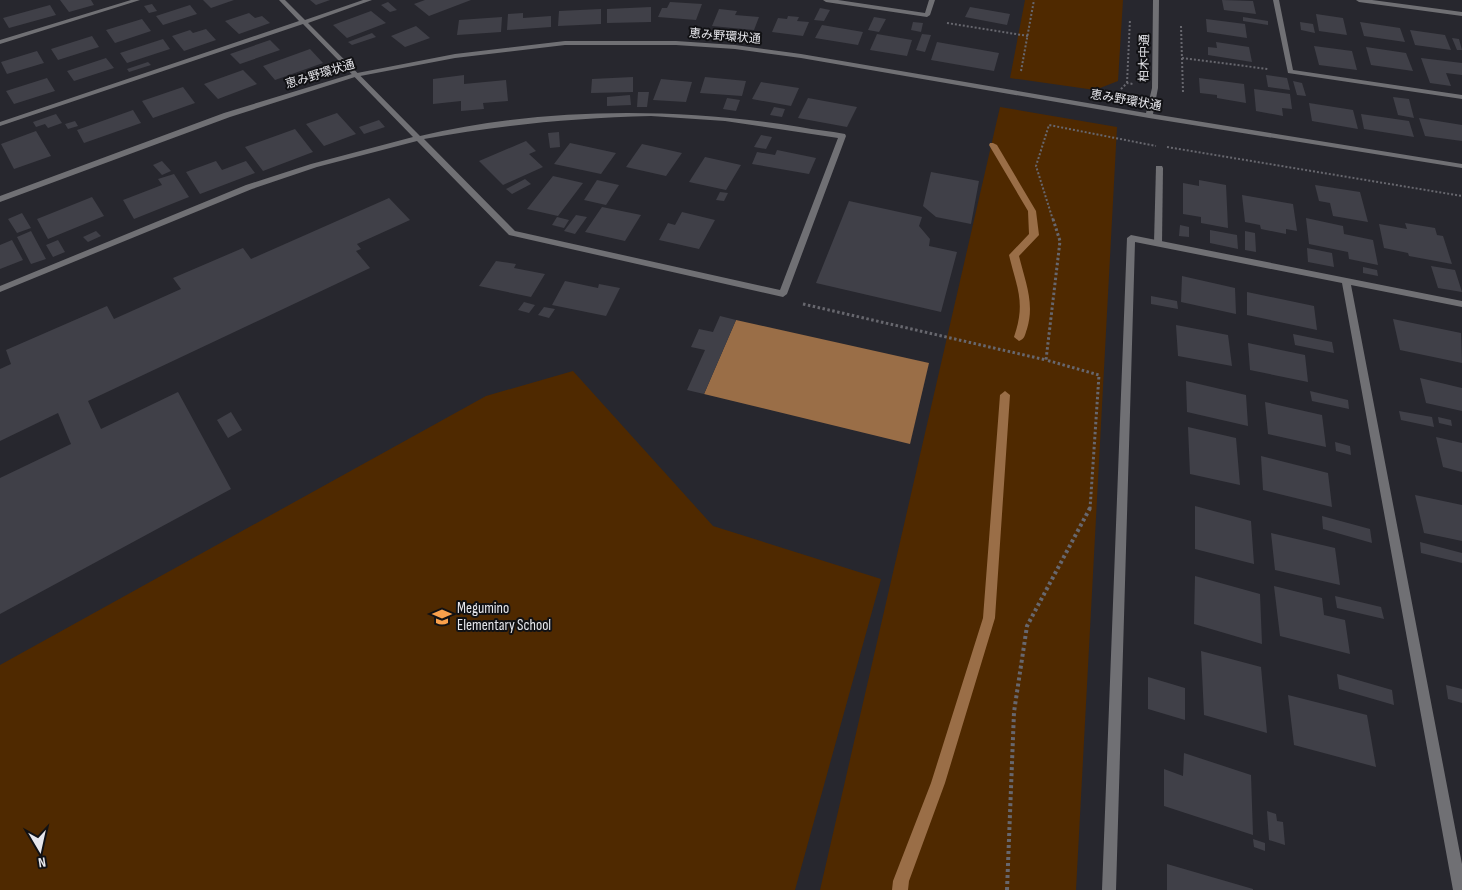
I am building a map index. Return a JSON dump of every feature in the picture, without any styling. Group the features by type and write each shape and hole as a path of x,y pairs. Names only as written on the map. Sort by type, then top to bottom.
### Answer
{"street":[{"path":"0,42 137,0"},
{"path":"0,289 258,184 373,148 416,138 536,120 602,115 645,115 708,117 842,136 783,294 512,233 416,138 282,0"},
{"path":"0,124 369,0"},
{"path":"826,0 927,15 932,0"},
{"name":"柏木中通","path":"1150,116 1155,88 1156,0"},
{"path":"1276,0 1290,72 1462,97"},
{"path":"1359,0 1462,14"},
{"name":"恵み野環状通","path":"0,199 227,115 354,74 455,56 546,45 676,43 735,47 864,65 1150,116 1462,166"},
{"path":"1158,244 1159,168"},
{"path":"1109,890 1131,238 1462,304"},
{"path":"1346,280 1460,890"}],"path":[{"path":"927,15 938,22 1028,36"},
{"path":"1127,83 1130,18"},
{"path":"1181,19 1184,92"},
{"path":"1182,58 1290,72"},
{"path":"783,294 798,303 1046,360"}],"shaded area":[{"path":"1025,0 1123,0 1118,81 1095,90 1010,78"},
{"path":"1000,107 1117,127 1076,890 820,890"},
{"path":"736,320 929,363 910,444 704,394"},
{"path":"573,371 713,526 881,579 795,890 0,890 0,665 486,396"}],"building":[{"path":"60,0 91,0 94,5 69,12"},
{"path":"203,0 234,0 211,8"},
{"path":"310,0 330,0 316,5"},
{"path":"425,0 471,0 429,16 414,4"},
{"path":"1222,0 1253,1 1256,14 1224,10"},
{"path":"388,2 397,10 390,12 381,5"},
{"path":"670,2 702,4 696,20 658,17 662,8 667,8"},
{"path":"152,4 157,11 149,13 144,6"},
{"path":"50,5 56,15 9,28 3,18"},
{"path":"190,5 197,14 163,25 156,16"},
{"path":"651,7 651,22 607,23 607,9"},
{"path":"970,7 1010,14 1007,25 965,17"},
{"path":"820,8 830,10 824,21 814,20"},
{"path":"601,9 601,24 558,26 559,11"},
{"path":"719,9 737,11 735,15 759,17 754,30 712,26"},
{"path":"371,11 386,23 347,38 333,25"},
{"path":"249,13 255,18 262,16 270,23 239,34 225,21"},
{"path":"523,13 523,18 551,16 551,27 507,30 508,14"},
{"path":"1316,14 1343,18 1347,35 1319,31"},
{"path":"788,16 799,17 797,21 809,22 803,36 772,32 778,18 787,19"},
{"path":"502,17 501,32 457,35 459,20"},
{"path":"874,17 886,19 879,32 868,30"},
{"path":"1243,17 1268,21 1268,25 1243,21"},
{"path":"142,19 151,31 115,43 106,30"},
{"path":"1206,19 1245,24 1247,38 1207,32"},
{"path":"913,22 923,23 921,32 911,30"},
{"path":"1300,22 1313,24 1315,33 1301,30"},
{"path":"1360,22 1400,28 1405,42 1364,36"},
{"path":"822,25 863,32 858,45 815,38"},
{"path":"416,26 430,38 405,47 391,36"},
{"path":"206,29 216,40 184,51 172,36 190,30 193,33"},
{"path":"1410,30 1445,35 1451,50 1415,45"},
{"path":"372,33 376,37 352,45 348,42"},
{"path":"877,34 912,40 907,56 870,50"},
{"path":"922,34 931,35 925,52 916,50"},
{"path":"92,36 99,47 58,60 51,49"},
{"path":"1452,38 1459,39 1462,50 1457,50"},
{"path":"163,39 170,49 127,63 120,53"},
{"path":"270,40 280,50 240,64 230,54"},
{"path":"937,42 999,53 994,71 931,60"},
{"path":"1216,42 1249,47 1252,62 1208,55 1208,47 1217,48"},
{"path":"1314,46 1352,51 1357,70 1319,65"},
{"path":"1366,47 1406,53 1413,71 1371,65"},
{"path":"310,49 323,63 275,80 263,66"},
{"path":"37,51 44,63 7,74 1,62"},
{"path":"106,58 114,68 74,81 67,71"},
{"path":"1421,58 1462,63 1462,75 1446,73 1451,86 1430,83"},
{"path":"148,62 151,65 129,72 127,69"},
{"path":"243,70 257,84 218,99 204,84"},
{"path":"464,75 464,84 506,80 508,101 483,103 484,109 461,111 461,101 433,104 433,79"},
{"path":"1266,75 1287,78 1290,90 1268,87"},
{"path":"633,77 633,92 591,93 592,79"},
{"path":"705,77 746,81 742,96 700,93"},
{"path":"47,78 55,91 14,104 6,91"},
{"path":"1199,78 1244,84 1246,103 1217,98 1217,95 1200,93"},
{"path":"661,79 692,82 686,102 653,100"},
{"path":"1293,81 1302,83 1306,96 1297,95"},
{"path":"761,82 799,88 791,106 752,99"},
{"path":"183,87 195,103 153,118 142,101"},
{"path":"1254,89 1290,94 1292,109 1282,108 1283,116 1256,111"},
{"path":"638,92 649,92 647,107 637,107"},
{"path":"630,95 631,105 607,106 607,97"},
{"path":"1393,97 1409,99 1414,118 1398,115"},
{"path":"727,98 740,100 736,111 723,109"},
{"path":"808,98 857,107 847,127 798,118"},
{"path":"1309,103 1353,110 1358,129 1312,121"},
{"path":"774,107 785,109 782,117 770,115"},
{"path":"133,110 141,123 84,143 77,130"},
{"path":"337,113 356,134 324,146 306,124"},
{"path":"56,114 62,123 48,128 45,124 36,127 33,122"},
{"path":"1361,114 1409,121 1414,137 1364,129"},
{"path":"1419,118 1462,125 1462,141 1425,136"},
{"path":"379,120 385,127 364,134 359,127"},
{"path":"75,121 78,126 68,129 65,124"},
{"path":"295,129 313,152 263,171 245,147"},
{"path":"36,131 51,156 14,169 1,144"},
{"path":"559,132 560,147 550,148 548,133"},
{"path":"761,135 772,137 766,149 754,147"},
{"path":"526,141 536,151 529,154 543,167 503,185 479,161"},
{"path":"570,143 616,153 601,174 554,164"},
{"path":"642,144 682,153 666,176 626,167"},
{"path":"777,150 816,158 809,174 752,164 757,152 775,155"},
{"path":"705,157 741,165 726,190 689,182"},
{"path":"162,161 171,171 162,175 153,165"},
{"path":"216,161 222,170 246,161 255,173 200,194 186,172"},
{"path":"931,172 979,181 971,224 936,217 923,206"},
{"path":"174,174 189,197 134,219 123,200 162,185 158,179"},
{"path":"553,176 583,183 558,216 527,209"},
{"path":"525,179 531,184 512,194 506,189"},
{"path":"597,180 619,185 606,205 584,200"},
{"path":"1199,180 1226,185 1228,228 1201,223 1201,217 1183,214 1183,183 1199,186"},
{"path":"1315,185 1360,192 1368,222 1333,216 1330,203 1319,201"},
{"path":"720,192 728,193 724,201 716,200"},
{"path":"1242,195 1293,204 1297,231 1286,229 1286,234 1261,229 1260,225 1245,222"},
{"path":"92,197 104,216 48,239 37,219"},
{"path":"389,198 410,220 357,244 361,249 356,251 370,268 88,401 101,429 178,392 231,489 0,614 0,478 71,444 58,413 0,441 0,369 11,364 6,350 107,306 114,319 181,289 173,278 243,248 251,259"},
{"path":"849,201 922,217 919,226 930,239 929,246 957,252 941,312 816,283"},
{"path":"602,207 641,215 625,241 585,232"},
{"path":"682,212 715,220 699,249 659,240 668,223 675,225"},
{"path":"22,213 31,228 17,233 8,219"},
{"path":"576,215 587,217 575,234 564,231"},
{"path":"557,217 569,220 564,228 552,225"},
{"path":"1306,218 1343,226 1344,234 1373,240 1378,265 1349,259 1348,252 1309,244"},
{"path":"1405,223 1435,228 1437,235 1443,236 1452,264 1409,256 1408,253 1384,248 1379,224 1407,229"},
{"path":"1180,225 1189,227 1189,237 1179,236"},
{"path":"1210,230 1237,235 1238,249 1210,243"},
{"path":"31,231 46,259 31,264 17,237"},
{"path":"96,231 101,236 88,242 83,237"},
{"path":"1245,231 1255,233 1256,252 1245,250"},
{"path":"12,240 23,260 0,269 0,245"},
{"path":"58,240 65,252 53,257 46,245"},
{"path":"1307,248 1332,253 1334,267 1308,262"},
{"path":"496,261 516,264 514,268 545,274 531,297 479,286"},
{"path":"1431,266 1455,270 1462,292 1438,288"},
{"path":"1363,267 1377,270 1378,276 1363,273"},
{"path":"1182,276 1235,288 1236,314 1181,302"},
{"path":"565,281 598,288 599,284 620,288 606,316 552,305"},
{"path":"1247,292 1314,306 1317,330 1247,315"},
{"path":"1151,296 1177,301 1178,309 1151,304"},
{"path":"524,302 535,305 529,313 518,310"},
{"path":"544,307 555,309 549,318 538,315"},
{"path":"720,316 736,320 704,394 687,390 705,350 691,347 699,329 713,332"},
{"path":"1393,319 1461,333 1462,363 1400,350"},
{"path":"1176,325 1228,335 1232,366 1178,356"},
{"path":"1293,334 1332,342 1334,353 1295,345"},
{"path":"1248,343 1305,355 1308,382 1250,370"},
{"path":"1420,378 1462,388 1462,411 1426,403"},
{"path":"1186,381 1246,395 1248,426 1187,412"},
{"path":"1310,391 1348,400 1349,409 1312,401"},
{"path":"1265,402 1322,415 1326,447 1268,434"},
{"path":"1399,411 1432,417 1434,427 1401,420"},
{"path":"231,412 242,430 228,438 217,420"},
{"path":"1438,417 1451,420 1452,426 1439,423"},
{"path":"1188,427 1236,438 1240,485 1190,474"},
{"path":"1436,437 1462,443 1462,472 1443,467"},
{"path":"1335,442 1350,446 1351,455 1336,451"},
{"path":"1261,456 1328,473 1332,507 1263,490"},
{"path":"1415,495 1462,505 1462,541 1424,533"},
{"path":"1195,506 1251,521 1254,564 1195,549"},
{"path":"1322,516 1370,529 1372,543 1323,529"},
{"path":"1271,533 1335,548 1340,585 1275,570"},
{"path":"1420,542 1462,553 1462,563 1421,553"},
{"path":"1195,576 1260,594 1262,644 1194,624"},
{"path":"1274,586 1322,598 1324,615 1345,620 1350,654 1280,636"},
{"path":"1335,596 1381,607 1384,619 1337,608"},
{"path":"1201,651 1261,667 1267,733 1204,715"},
{"path":"1337,674 1392,690 1394,705 1339,689"},
{"path":"1148,677 1185,688 1185,720 1148,709"},
{"path":"1446,685 1462,689 1462,703 1448,699"},
{"path":"1288,695 1367,715 1376,767 1294,745"},
{"path":"1184,753 1251,775 1253,835 1164,806 1164,769 1183,776"},
{"path":"1267,811 1276,814 1277,821 1283,822 1285,845 1269,840"},
{"path":"1253,839 1265,843 1265,851 1254,847"},
{"path":"1167,864 1253,889 1253,890 1167,890"}],"waterway":[{"path":"993,145 1032,211 1034,235 1014,255 1026,304 1026,313 1019,337"},
{"path":"900,890 901,881 938,783 989,618 1005,395"}],"place":[{"name":"Megumino Elementary School","path":"442,617"}]}
